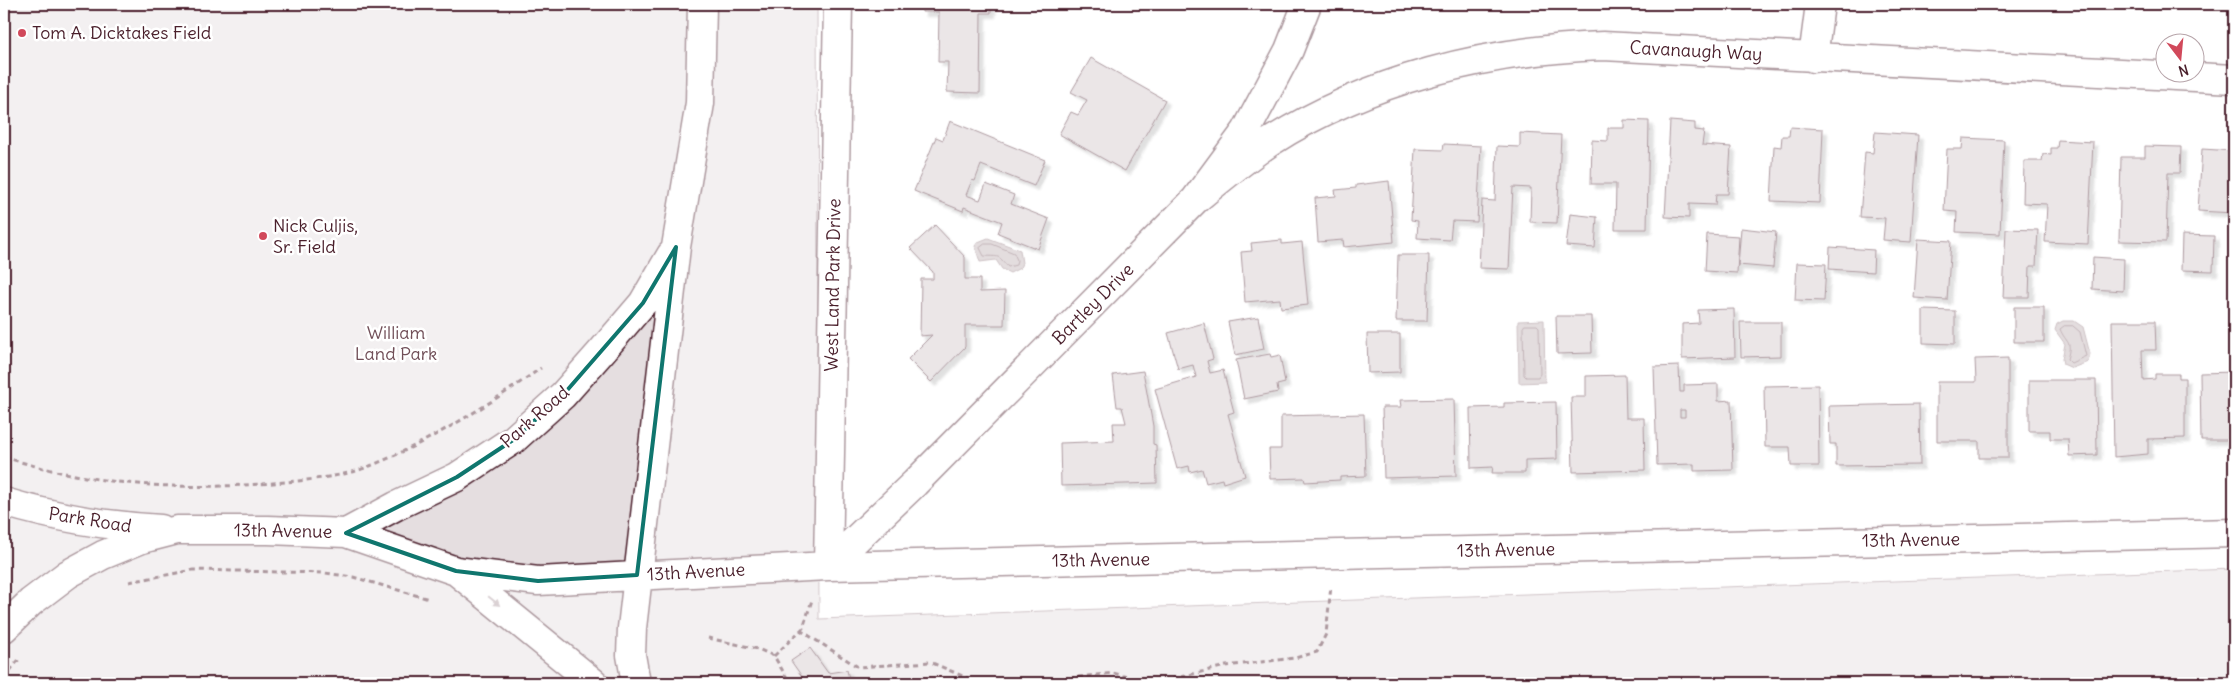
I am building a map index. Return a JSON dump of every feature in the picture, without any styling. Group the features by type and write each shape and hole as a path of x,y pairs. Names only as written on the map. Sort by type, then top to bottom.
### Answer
{"street":[{"name":"Park Road","path":"636,683 632,655 632,628 637,575 676,248 700,103 702,4"},
{"name":"West Land Park Drive","path":"828,566 838,4"},
{"name":"Bartley Drive","path":"828,566 915,483 1195,200 1246,131 1289,50 1307,4"},
{"path":"1814,58 1820,4"},
{"name":"Cavanaugh Way","path":"1195,200 1237,165 1272,141 1355,99 1446,67 1526,52 1603,46 2234,79"},
{"name":"Park Road","path":"346,533 396,506 457,477 513,440 563,395 643,303 676,248"},
{"name":"Park Road","path":"4,502 26,509 131,528 177,530"},
{"name":"13th Avenue","path":"4,628 32,602 68,574 103,555 142,539 177,530 268,530 346,533 456,571 538,581 828,566 2234,533"},
{"path":"456,571 594,683"}],"path":[{"path":"4,457 87,479 161,487 215,488 303,481 368,467 417,444 513,388 544,366"},
{"path":"125,582 192,570 325,573 352,578 433,600"},
{"path":"1154,683 1226,666 1295,658 1317,652 1326,634 1331,585"},
{"path":"774,656 803,628 812,598"},
{"path":"800,630 858,667 930,662 979,683"},
{"path":"708,638 758,649 774,656 790,683"},
{"path":"4,678 25,651"},
{"path":"1061,683 1079,677 1113,673 1149,683"}],"highlighted area":[{"path":"676,247 637,575 538,581 456,571 346,533 457,477 513,440 563,395 643,303"}],"green space":[{"name":"William Land Park","path":"4,4 817,4 819,619 2234,569 2234,683 4,683"}],"water":[{"path":"988,238 1020,250 1022,263 1020,268 1010,273 1002,269 996,260 980,262 975,246 978,242"},
{"path":"1544,320 1545,382 1519,383 1518,321"},
{"path":"2063,321 2074,321 2083,327 2090,354 2088,362 2072,368 2063,364 2065,344 2055,330 2057,324"}],"building":[{"path":"922,4 991,4 991,13 981,13 980,93 947,92 948,62 938,62 939,12 922,12"},
{"path":"1091,58 1165,100 1125,171 1059,134 1071,112 1078,115 1087,100 1071,92"},
{"path":"1624,120 1649,121 1647,229 1615,229 1616,184 1591,184 1592,140 1608,141 1608,128 1624,128"},
{"path":"950,121 1045,160 1034,186 981,165 975,181 972,180 966,195 980,200 986,184 1014,195 1011,204 1049,219 1038,249 998,233 1002,222 964,207 963,211 914,191 936,137 943,140"},
{"path":"1670,121 1695,123 1695,130 1704,131 1702,145 1731,147 1728,194 1716,194 1715,205 1689,204 1689,218 1665,217"},
{"path":"1790,127 1823,129 1820,203 1771,201 1774,146 1781,147 1782,136 1789,136"},
{"path":"1875,132 1918,135 1911,242 1883,240 1885,218 1860,217 1865,152 1873,153"},
{"path":"1520,133 1561,135 1557,223 1530,222 1531,188 1513,187 1509,269 1479,268 1482,200 1495,201 1497,146 1520,147"},
{"path":"1963,138 2004,140 2000,234 1956,232 1957,212 1944,211 1947,149 1962,149"},
{"path":"2058,140 2093,142 2088,244 2045,242 2047,204 2023,203 2024,161 2042,161 2043,154 2051,155 2051,148 2057,148"},
{"path":"1444,144 1481,146 1477,222 1452,221 1450,240 1417,238 1418,221 1411,220 1415,149 1443,150"},
{"path":"2145,146 2181,147 2180,173 2168,173 2166,242 2119,241 2121,157 2145,157"},
{"path":"2202,149 2234,151 2234,213 2198,211"},
{"path":"1389,181 1394,242 1344,247 1343,240 1318,242 1315,198 1336,196 1335,190 1356,188 1356,185"},
{"path":"1570,214 1597,217 1595,248 1566,246"},
{"path":"935,225 965,257 965,279 980,279 980,292 1005,291 1004,325 965,325 965,347 931,382 908,359 932,335 920,336 921,279 933,279 933,272 910,248"},
{"path":"1741,228 1776,232 1773,268 1738,265"},
{"path":"2006,229 2038,230 2036,266 2030,266 2029,297 2003,297"},
{"path":"1707,234 1739,236 1737,273 1705,271"},
{"path":"2182,235 2214,236 2213,271 2181,270"},
{"path":"1918,239 1951,241 1947,300 1914,298"},
{"path":"1282,240 1282,244 1302,242 1308,305 1281,308 1280,299 1245,302 1241,252 1252,251 1251,243"},
{"path":"1830,247 1874,250 1873,272 1829,269"},
{"path":"1398,255 1429,255 1427,321 1396,321"},
{"path":"2093,257 2124,259 2123,291 2092,289"},
{"path":"1797,263 1826,264 1824,301 1795,300"},
{"path":"2014,307 2044,307 2044,342 2014,342"},
{"path":"1734,309 1735,357 1682,359 1682,324 1699,323 1698,310"},
{"path":"1923,310 1955,311 1955,344 1923,343"},
{"path":"1556,316 1591,316 1592,353 1557,354"},
{"path":"1258,317 1264,349 1235,355 1228,322"},
{"path":"2112,321 2155,321 2156,350 2142,350 2143,380 2155,379 2155,374 2179,374 2179,378 2185,378 2185,438 2148,439 2148,454 2114,457"},
{"path":"1740,322 1781,322 1781,356 1741,357"},
{"path":"1204,323 1213,359 1207,361 1210,373 1223,370 1234,412 1228,414 1245,476 1223,483 1222,479 1206,483 1202,469 1190,472 1189,466 1177,469 1155,389 1196,377 1193,365 1178,369 1168,333"},
{"path":"1367,334 1400,334 1400,372 1368,373"},
{"path":"1270,354 1271,357 1280,355 1285,383 1277,385 1278,392 1244,399 1236,360"},
{"path":"2008,358 2008,458 1979,458 1979,441 1937,441 1937,382 1976,382 1975,359"},
{"path":"1679,366 1680,392 1684,392 1684,385 1718,384 1718,401 1731,400 1733,470 1694,471 1694,464 1657,465 1654,367","holes":["1680,410 1685,410 1685,417 1680,417"]},
{"path":"1143,371 1153,426 1153,444 1156,445 1157,483 1061,486 1060,443 1114,441 1113,423 1126,423 1122,407 1117,407 1113,375"},
{"path":"2234,372 2234,440 2201,440 2200,373"},
{"path":"1625,375 1626,418 1644,418 1645,470 1573,472 1571,397 1586,397 1586,376"},
{"path":"2029,380 2096,380 2097,455 2069,456 2068,439 2050,439 2050,431 2029,431"},
{"path":"1818,385 1819,466 1791,466 1790,447 1765,447 1764,386"},
{"path":"1454,399 1456,476 1384,478 1382,407 1401,407 1400,400"},
{"path":"1556,402 1557,459 1525,460 1525,473 1492,473 1493,467 1471,468 1470,408 1504,407 1504,403"},
{"path":"1919,404 1920,465 1836,466 1836,444 1830,444 1829,406"},
{"path":"1364,414 1366,476 1340,477 1340,480 1305,482 1304,478 1270,479 1269,449 1281,449 1281,416"},
{"path":"810,648 828,673 847,670 850,683 804,683 803,678 791,661"}],"place":[{"name":"Tom A. Dicktakes Field","path":"22,33"},
{"name":"Nick Culjis, Sr. Field","path":"263,236"}]}
